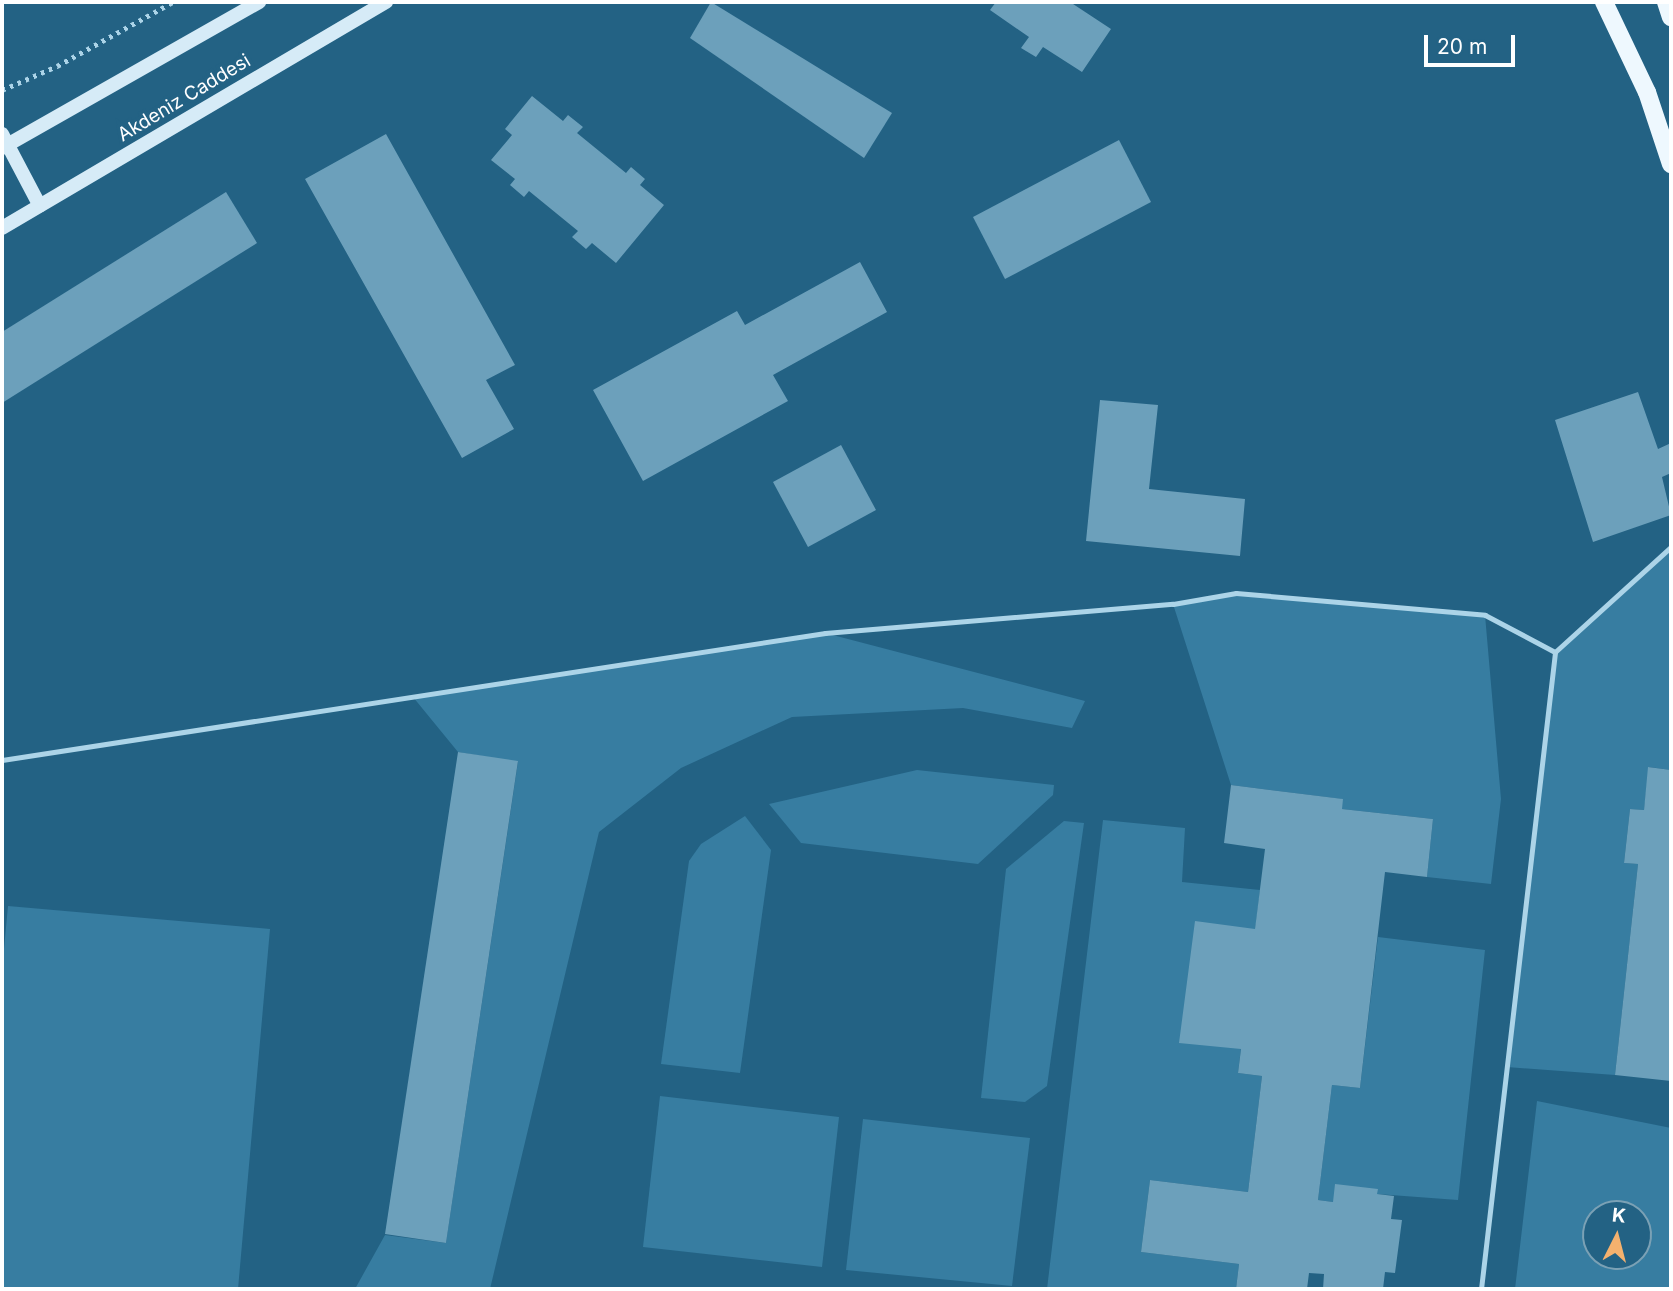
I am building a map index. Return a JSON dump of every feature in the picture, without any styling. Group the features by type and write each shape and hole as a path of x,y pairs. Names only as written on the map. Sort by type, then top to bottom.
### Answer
{"main road":[{"path":"40,206 3,142 259,2"},
{"name":"Akdeniz Caddesi","path":"2,228 386,2"},
{"path":"1604,2 1647,92 1671,164"},
{"path":"1666,2 1671,17"}],"lane":[{"path":"1481,1289 1555,652 1671,547"},
{"path":"2,760 825,633 1173,604 1236,593 1485,615 1555,652"}],"path":[{"path":"2,90 57,66 173,2"}],"shaded area":[{"path":"1671,547 1671,770 1649,767 1644,810 1630,809 1624,863 1638,864 1615,1075 1507,1067 1555,652"},
{"path":"1236,593 1485,615 1501,799 1491,884 1427,877 1433,819 1342,809 1342,799 1231,785 1173,604"},
{"path":"825,633 1085,701 1072,728 963,708 792,717 681,768 599,832 490,1289 355,1289 385,1235 446,1243 518,762 458,752 413,697"},
{"path":"917,770 1054,785 1053,795 978,864 801,843 769,804"},
{"path":"745,816 771,850 740,1073 661,1064 689,861 701,844"},
{"path":"1103,820 1185,828 1182,882 1260,890 1238,1073 1262,1076 1248,1192 1150,1180 1141,1252 1239,1264 1236,1289 1047,1289"},
{"path":"1064,821 1084,823 1047,1086 1025,1102 981,1098 1006,869"},
{"path":"8,906 270,929 238,1289 2,1289 2,970"},
{"path":"1378,937 1485,950 1458,1200 1377,1194 1333,1202 1318,1200 1332,1085 1360,1088"},
{"path":"660,1096 839,1117 822,1267 643,1247"},
{"path":"1537,1101 1671,1128 1671,1289 1515,1289"},
{"path":"863,1119 1030,1138 1012,1286 846,1270"}],"building":[{"path":"711,2 892,113 864,158 690,38"},
{"path":"996,2 1070,2 1111,29 1082,72 1043,47 1036,57 1021,48 1029,37 990,10"},
{"path":"532,96 563,121 568,115 583,127 577,133 626,173 631,167 645,179 640,185 664,205 616,263 592,243 586,249 572,237 578,231 529,191 524,197 510,185 515,179 491,160 512,135 505,129"},
{"path":"386,134 515,365 486,380 514,429 462,458 305,179"},
{"path":"1119,140 1151,202 1005,279 973,217"},
{"path":"226,192 257,243 2,403 2,332"},
{"path":"860,262 887,312 773,375 788,401 643,481 593,390 737,311 745,325"},
{"path":"1638,392 1658,449 1671,443 1671,473 1662,477 1671,515 1593,542 1555,420"},
{"path":"1100,400 1158,405 1149,489 1245,499 1240,556 1086,541"},
{"path":"841,445 876,510 808,547 773,482"},
{"path":"458,752 518,761 446,1243 385,1234"},
{"path":"1648,767 1671,770 1671,1081 1615,1075 1638,864 1624,863 1630,809 1644,810"},
{"path":"1231,785 1343,799 1342,809 1433,819 1427,877 1385,872 1360,1088 1332,1085 1318,1200 1333,1202 1335,1184 1378,1189 1377,1194 1394,1196 1391,1219 1402,1220 1395,1273 1385,1272 1383,1289 1323,1289 1324,1274 1309,1273 1307,1289 1236,1289 1239,1264 1141,1252 1150,1180 1248,1192 1262,1076 1238,1073 1241,1049 1179,1043 1195,921 1255,929 1265,849 1224,843"}]}
